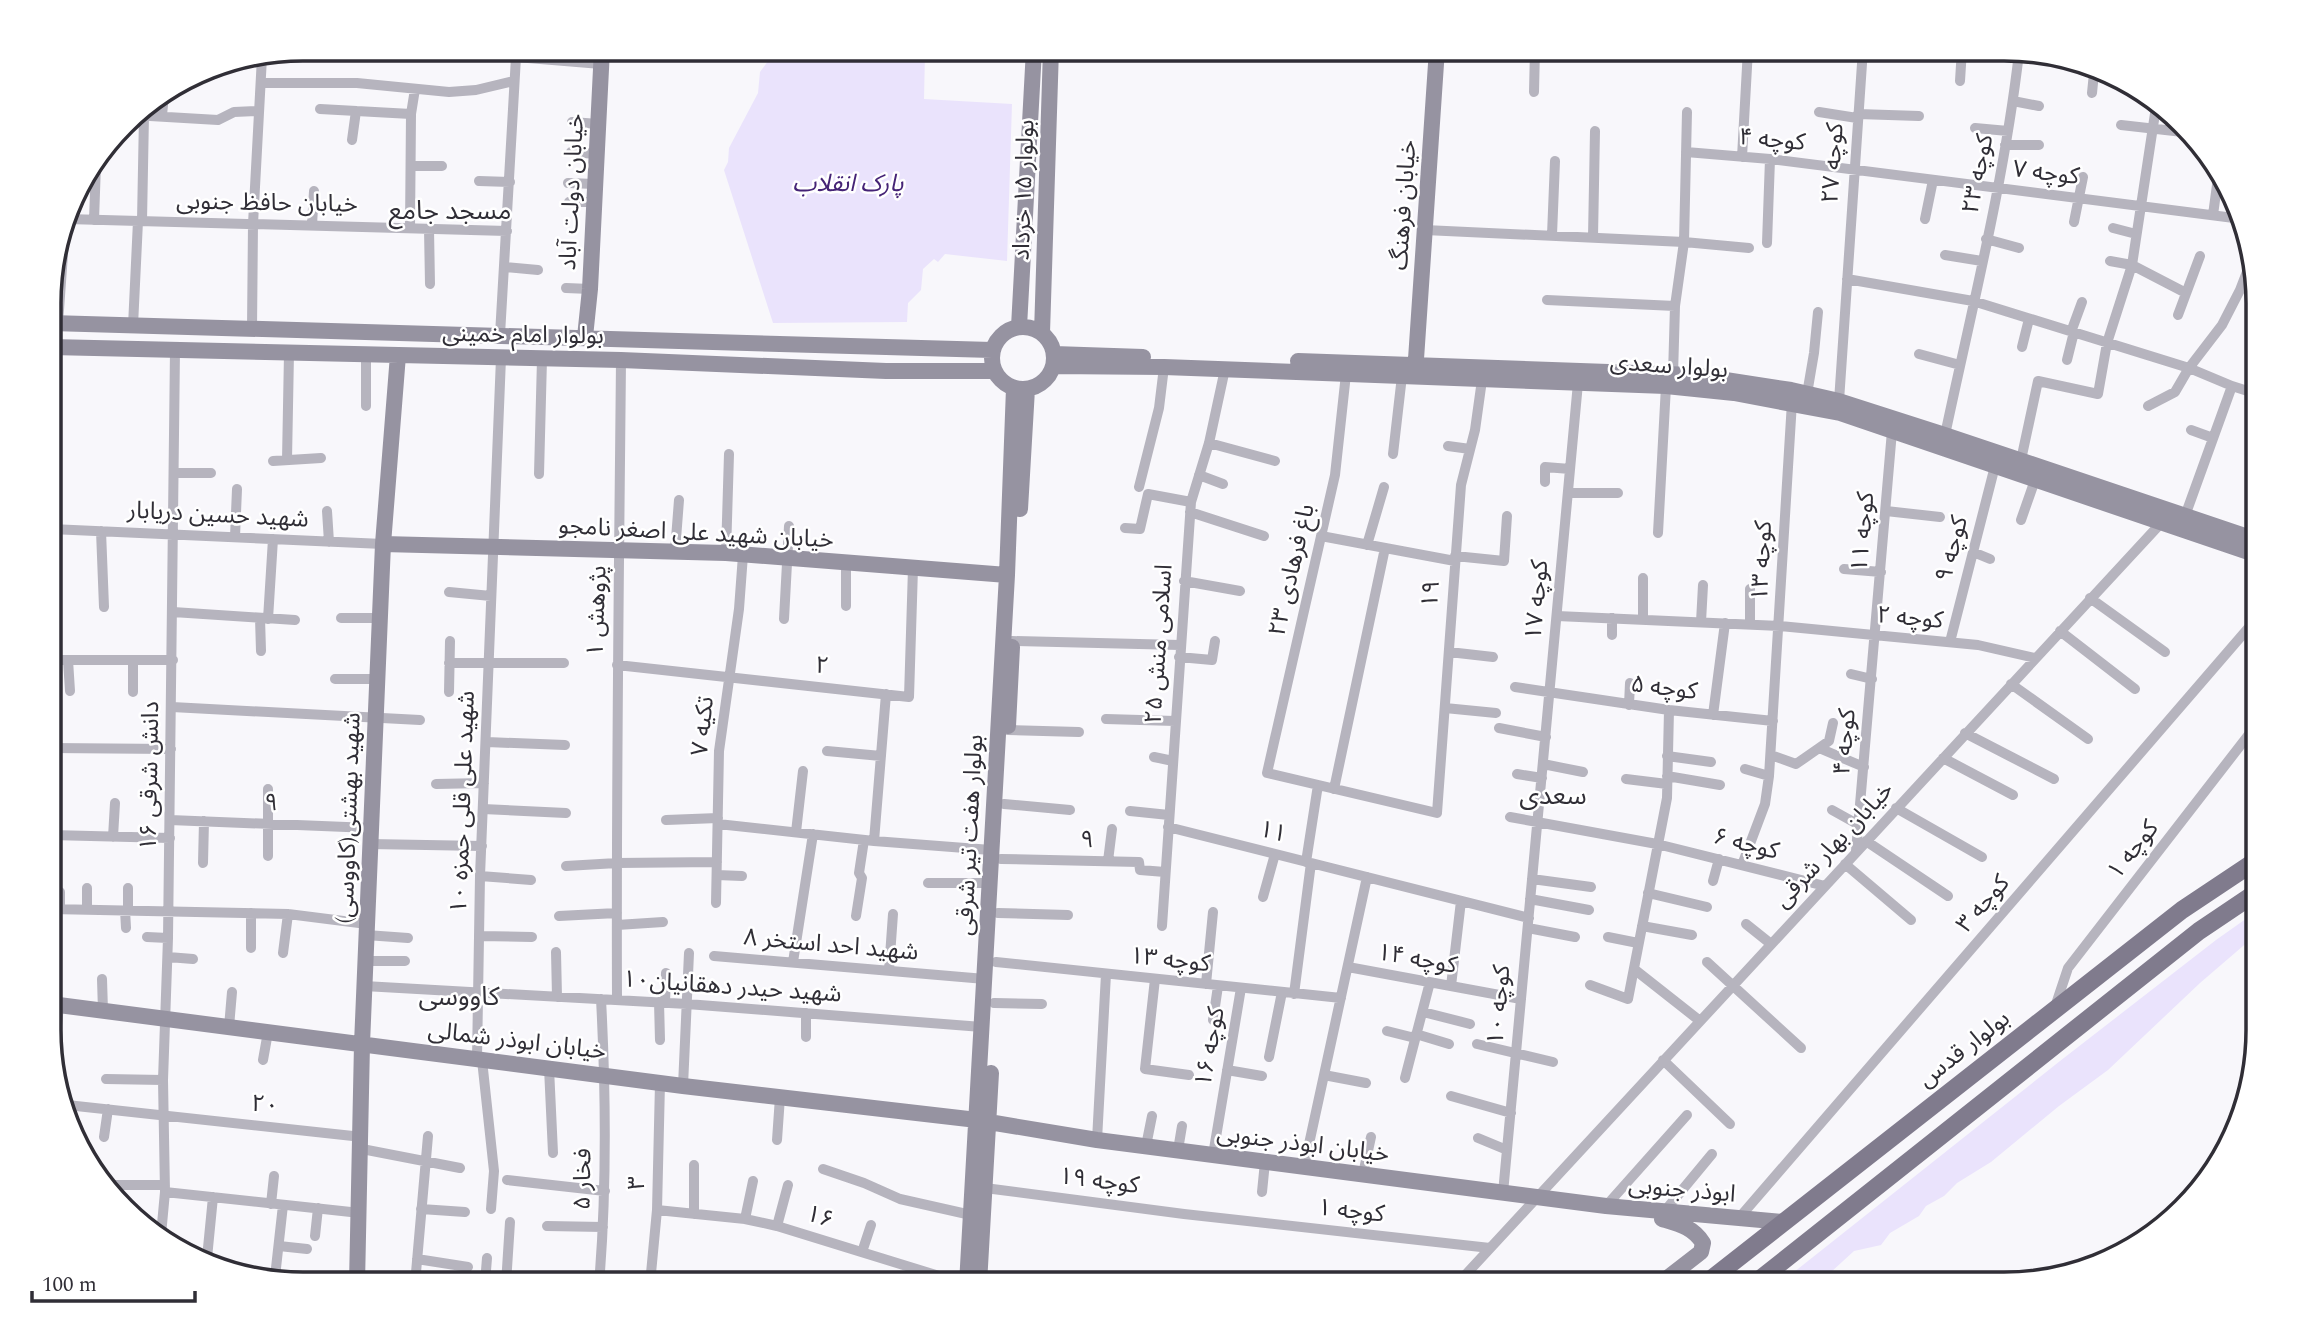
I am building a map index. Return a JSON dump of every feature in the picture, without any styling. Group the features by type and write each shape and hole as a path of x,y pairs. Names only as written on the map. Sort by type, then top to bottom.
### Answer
{"main road":[{"name":"خیابان دولت آباد","path":"585,337 590,289 601,61"},
{"name":"بولوار ۱۵ خرداد","path":"1019,327 1033,61"},
{"name":"بولوار ۱۵ خرداد","path":"1042,333 1051,61"},
{"name":"خیابان فرهنگ","path":"1411,373 1425,230 1436,61"},
{"name":"بولوار امام خمینی","path":"61,323 992,350"},
{"path":"1019,327 1042,333 1052,346 1054,360 1048,377 1039,385 1021,389 999,379 994,371 992,350 1002,334 1019,327"},
{"name":"بولوار امام خمینی","path":"61,347 621,360 886,371 994,371"},
{"name":"شهید بهشتی(کاووسی)","path":"358,1272 364,986 383,544 398,355"},
{"name":"بولوار سعدی","path":"1054,360 1411,373 1735,380 1839,401 2245,536"},
{"name":"بولوار سعدی","path":"1054,360 1346,374 1411,373 1482,380 1578,383 1669,380 1840,413 2245,551"},
{"name":"بولوار هفت تیر شرقی","path":"973,1272 971,1214 994,1003 998,913 996,855 1007,575 1021,389"},
{"name":"بولوار هفت تیر شرقی","path":"974,1272 985,1188 982,1027 990,883 1003,804 999,782 1007,730 1012,641 1021,389"},
{"name":"خیابان شهید علی اصغر نامجو","path":"383,544 726,553 1007,575"},
{"name":"بولوار قدس","path":"1721,1271 2182,910 2245,869"},
{"path":"1771,1271 2199,931 2245,901"},
{"name":"خیابان ابوذر شمالی","path":"61,1006 683,1086 983,1121"},
{"name":"خیابان ابوذر جنوبی","path":"983,1121 1097,1140 1609,1207"},
{"name":"ابوذر جنوبی","path":"1609,1207 1783,1222"},
{"name":"ابوذر جنوبی","path":"1609,1207 1683,1225 1697,1233 1703,1242 1701,1252 1677,1271"}],"street":[{"path":"500,335 506,267 516,61"},
{"path":"1534,92 1535,61"},
{"path":"1742,158 1747,61"},
{"name":"کوچه ۲۷","path":"1847,279 1862,61"},
{"path":"1959,81 1961,61"},
{"name":"کوچه ۲۳","path":"1973,302 2008,131 2017,62"},
{"path":"252,329 253,224 262,65"},
{"path":"2092,93 2093,79"},
{"path":"261,83 357,83 462,91 514,81"},
{"path":"410,228 411,114 415,89"},
{"path":"2013,101 2039,106"},
{"path":"162,116 163,106"},
{"path":"320,109 411,114"},
{"path":"151,116 218,120 234,112 259,111"},
{"path":"352,140 356,111"},
{"path":"1658,533 1675,306 1684,242 1687,112"},
{"path":"1819,113 1919,116"},
{"path":"2021,460 2038,381 2098,394 2107,343 2132,265 2155,114"},
{"path":"572,122 598,124"},
{"path":"2122,125 2174,131"},
{"path":"133,326 140,221 139,126"},
{"path":"1975,128 2008,131"},
{"path":"1593,237 1595,131"},
{"path":"2005,145 2039,145"},
{"path":"571,152 596,154"},
{"name":"کوچه ۴","path":"1686,152 1853,170"},
{"path":"1767,243 1769,159"},
{"path":"1552,235 1555,160"},
{"path":"411,166 442,166"},
{"name":"کوچه ۷","path":"1853,170 2230,217"},
{"path":"2074,222 2082,177"},
{"path":"94,220 95,180"},
{"path":"1925,219 1933,180"},
{"path":"479,181 510,182"},
{"path":"568,183 595,184"},
{"path":"2213,215 2217,188"},
{"path":"312,225 314,191"},
{"path":"569,202 594,202"},
{"name":"خیابان حافظ جنوبی","path":"77,219 507,231"},
{"path":"2113,228 2136,234"},
{"path":"429,229 430,284"},
{"path":"1425,230 1684,242 1749,248"},
{"path":"1986,239 2019,248"},
{"path":"1945,254 1982,261"},
{"path":"2178,316 2200,256"},
{"path":"2110,261 2132,265 2186,293"},
{"path":"506,267 538,270"},
{"path":"1839,401 1847,279 1973,302 2189,368 2245,390"},
{"path":"2148,406 2175,392 2189,368 2222,325 2244,280"},
{"path":"566,288 590,289"},
{"path":"1547,300 1675,306"},
{"path":"1945,435 1973,302"},
{"path":"2067,360 2082,302"},
{"path":"1807,394 1818,312"},
{"path":"2022,347 2029,319"},
{"name":"دانش شرقی ۱۶","path":"160,1224 165,1189 163,1080 169,911 175,350"},
{"path":"288,460 289,353"},
{"path":"366,354 366,406"},
{"path":"1919,354 1960,365"},
{"name":"شهید علی قلی حمزه ۱۰","path":"491,1209 494,1171 479,1059 478,993 481,846 501,358"},
{"path":"539,474 542,359"},
{"name":"پژوهش ۱","path":"617,999 621,360"},
{"path":"1139,487 1159,408 1164,367"},
{"name":"اسلامی منش ۲۵","path":"1162,926 1190,507 1209,443 1225,369"},
{"path":"1393,454 1411,373"},
{"name":"باغ فرهادی ۲۳","path":"1318,785 1267,773 1335,475 1346,374"},
{"name":"۱۹","path":"1334,789 1437,813 1461,485 1482,380"},
{"name":"کوچه ۱۷","path":"1538,822 1578,383"},
{"path":"2185,516 2232,386"},
{"name":"کوچه ۱۳","path":"1742,865 1765,804 1769,775 1792,402"},
{"path":"2191,430 2213,438"},
{"name":"کوچه ۱۱","path":"1876,636 1892,431"},
{"path":"1209,443 1275,461"},
{"path":"1448,446 1470,449"},
{"path":"726,553 729,454"},
{"path":"273,461 321,458"},
{"name":"کوچه ۹","path":"1950,642 1996,466"},
{"path":"1545,482 1545,467 1570,469"},
{"path":"174,473 212,473"},
{"path":"1199,475 1223,484"},
{"path":"2021,520 2035,480"},
{"path":"1367,545 1384,487"},
{"path":"235,537 237,489"},
{"path":"1568,493 1618,493"},
{"path":"1125,528 1140,529 1148,495 1190,507 1264,536"},
{"path":"675,552 679,500"},
{"path":"327,511 329,542"},
{"path":"1886,511 1940,517"},
{"path":"1321,536 1455,559 1504,561 1507,516"},
{"name":"خیابان بهار شرقی","path":"1469,1271 2162,522"},
{"path":"784,619 789,526"},
{"name":"شهید حسین دریابار","path":"61,529 383,544"},
{"path":"101,531 104,607"},
{"path":"261,651 274,539"},
{"path":"1294,994 1318,785 1334,789 1385,548"},
{"path":"1973,552 1990,559"},
{"name":"تکیه ۷","path":"716,903 719,751 739,610 743,555"},
{"path":"846,563 846,606"},
{"name":"۲","path":"617,665 909,697 913,568"},
{"path":"1844,569 1881,572"},
{"path":"1643,578 1643,620"},
{"path":"1184,581 1240,591"},
{"path":"1701,622 1703,584"},
{"path":"1750,589 1750,625"},
{"path":"449,592 491,596"},
{"path":"2090,598 2165,652"},
{"path":"173,612 295,620"},
{"path":"1557,616 1780,626"},
{"path":"341,618 380,618"},
{"path":"1612,618 1612,635"},
{"path":"1713,715 1725,624"},
{"name":"کوچه ۲","path":"1780,626 1978,645 2035,658"},
{"path":"2060,631 2135,689"},
{"name":"کوچه ۳","path":"1740,1219 2245,633"},
{"name":"کوچه ۴","path":"1856,851 1876,636"},
{"path":"1012,641 1180,651 1212,660 1215,640"},
{"path":"449,692 450,641"},
{"path":"1448,652 1493,657"},
{"path":"61,660 173,660"},
{"path":"68,660 70,691"},
{"path":"133,660 133,692"},
{"path":"449,663 565,663"},
{"path":"1851,674 1872,678"},
{"path":"335,679 378,679"},
{"path":"1629,705 1630,682"},
{"path":"2011,684 2088,739"},
{"name":"کوچه ۵","path":"1515,687 1629,705 1773,721"},
{"path":"856,916 862,878 859,873 869,840 881,756 886,694"},
{"path":"172,707 420,720"},
{"path":"1445,708 1496,713"},
{"path":"1590,985 1628,999 1667,798 1669,710"},
{"path":"1107,719 1175,722"},
{"path":"1771,755 1796,764 1829,741 1833,723"},
{"path":"1499,728 1546,737"},
{"path":"1007,730 1079,732"},
{"path":"1965,733 2054,779"},
{"name":"کوچه ۱","path":"2054,1009 2068,968 2245,741"},
{"path":"487,742 565,745"},
{"path":"61,748 171,749"},
{"path":"1819,748 1864,767"},
{"path":"827,751 881,756"},
{"path":"1667,756 1711,762"},
{"path":"1154,757 1173,761"},
{"path":"1942,758 2013,794"},
{"path":"1543,764 1583,772"},
{"path":"1745,769 1769,775"},
{"path":"796,832 803,771"},
{"path":"1517,774 1542,778"},
{"path":"1626,779 1720,785"},
{"path":"436,784 484,783"},
{"path":"268,789 268,856"},
{"path":"113,836 115,803"},
{"path":"1003,804 1070,810"},
{"path":"1896,808 1982,857"},
{"path":"483,809 566,813"},
{"path":"1832,810 1859,825"},
{"name":"۱۱","path":"1130,811 1275,854 1461,901 1575,937"},
{"path":"1510,817 1657,844"},
{"name":"۹","path":"170,820 267,824 481,846"},
{"name":"۹","path":"666,820 718,821 996,855 1139,862 1140,870 1165,872"},
{"path":"203,863 204,821"},
{"name":"کوچه ۱۰","path":"1503,1193 1538,822"},
{"path":"1108,861 1112,829"},
{"path":"793,962 813,834"},
{"path":"61,835 170,838"},
{"path":"1866,841 1948,896"},
{"name":"کوچه ۶","path":"1657,844 1825,886"},
{"path":"1263,897 1275,854"},
{"path":"1713,881 1719,859"},
{"path":"566,866 717,862"},
{"path":"1845,864 1911,920"},
{"path":"717,875 742,876"},
{"path":"480,876 531,880"},
{"path":"1304,1167 1367,877"},
{"path":"1532,879 1591,887"},
{"path":"928,883 990,883"},
{"path":"87,888 87,909"},
{"path":"126,928 128,888"},
{"path":"1648,893 1707,908"},
{"path":"1530,899 1589,910"},
{"path":"1451,986 1461,901"},
{"path":"61,909 288,914 408,937"},
{"path":"1206,984 1213,912"},
{"path":"251,913 251,948"},
{"path":"998,913 1068,915"},
{"path":"283,953 288,914"},
{"path":"888,970 892,914"},
{"path":"559,916 663,922"},
{"path":"1746,925 1771,944"},
{"path":"1642,926 1692,935"},
{"path":"479,936 532,937"},
{"path":"147,937 168,938"},
{"path":"1608,937 1638,943"},
{"path":"556,952 558,997"},
{"path":"683,1086 689,953"},
{"name":"شهید احد استخر ۸","path":"714,956 985,979"},
{"path":"168,957 193,959"},
{"path":"365,961 405,961"},
{"name":"کوچه ۱۳","path":"996,962 1341,999"},
{"path":"1707,962 1801,1048"},
{"name":"کوچه ۱۴","path":"1348,967 1521,999"},
{"path":"1634,969 1700,1021"},
{"path":"660,1040 666,973"},
{"path":"1097,1140 1106,974"},
{"path":"102,979 103,1011"},
{"path":"1155,979 1145,1069 1189,1075"},
{"path":"1405,1078 1430,982"},
{"name":"شهید حیدر دهقانیان۱۰","path":"364,986 617,999 982,1027"},
{"path":"1213,1020 1218,986"},
{"name":"کوچه ۱۶","path":"1213,1155 1241,988"},
{"path":"229,1027 232,992"},
{"path":"1269,1057 1282,992"},
{"name":"فخار ۵","path":"601,999 605,1075 605,1191 601,1272"},
{"path":"994,1003 1042,1004"},
{"path":"1423,1012 1470,1024"},
{"path":"806,1013 806,1037"},
{"path":"1387,1031 1449,1044"},
{"path":"263,1060 268,1032"},
{"path":"1477,1044 1553,1062"},
{"path":"1663,1060 1730,1124"},
{"path":"549,1068 554,1153"},
{"path":"1227,1070 1262,1076"},
{"path":"1324,1075 1366,1083"},
{"path":"106,1079 163,1080"},
{"name":"۳","path":"649,1272 657,1210 660,1083"},
{"path":"1451,1096 1511,1113"},
{"path":"777,1140 780,1097"},
{"name":"۲۰","path":"74,1106 163,1115 362,1143 425,1162 460,1168"},
{"path":"104,1137 108,1109"},
{"path":"1609,1207 1688,1115"},
{"path":"1146,1146 1152,1116"},
{"path":"1178,1150 1182,1126"},
{"path":"416,1272 428,1136"},
{"path":"1363,1174 1371,1137"},
{"path":"1478,1138 1507,1150"},
{"path":"1664,1212 1712,1154"},
{"path":"1262,1192 1265,1162"},
{"path":"694,1165 694,1214"},
{"path":"823,1169 900,1199 971,1214"},
{"path":"274,1175 279,1246 276,1270"},
{"path":"506,1180 605,1191"},
{"path":"745,1219 754,1181"},
{"path":"777,1226 788,1185"},
{"path":"119,1186 360,1213"},
{"name":"کوچه ۱۹","path":"985,1188 1208,1216"},
{"path":"208,1251 213,1198"},
{"path":"315,1236 318,1208"},
{"path":"421,1209 465,1213"},
{"name":"۱۶","path":"657,1210 745,1219 777,1226 935,1272"},
{"name":"کوچه ۱","path":"1208,1216 1490,1248"},
{"path":"507,1272 510,1222"},
{"path":"862,1252 872,1224"},
{"path":"547,1226 603,1227"},
{"path":"279,1246 307,1249"},
{"path":"486,1272 487,1258"},
{"path":"417,1259 468,1267"}],"green space":[{"name":"پارک انقلاب","path":"768,61 925,61 924,99 1012,104 1007,261 945,254 938,262 934,259 923,269 921,290 908,303 907,322 773,323 724,170 728,162 729,148 758,93 760,72"},
{"path":"2245,919 2245,944 2108,1070 1991,1162 1926,1206 1919,1216 1890,1233 1881,1245 1854,1251 1832,1271 1795,1271 2060,1061"}],"district":[{"name":"مسجد جامع","path":"450,211"},
{"name":"سعدی","path":"1553,796"},
{"name":"کاووسی","path":"459,997"}]}
